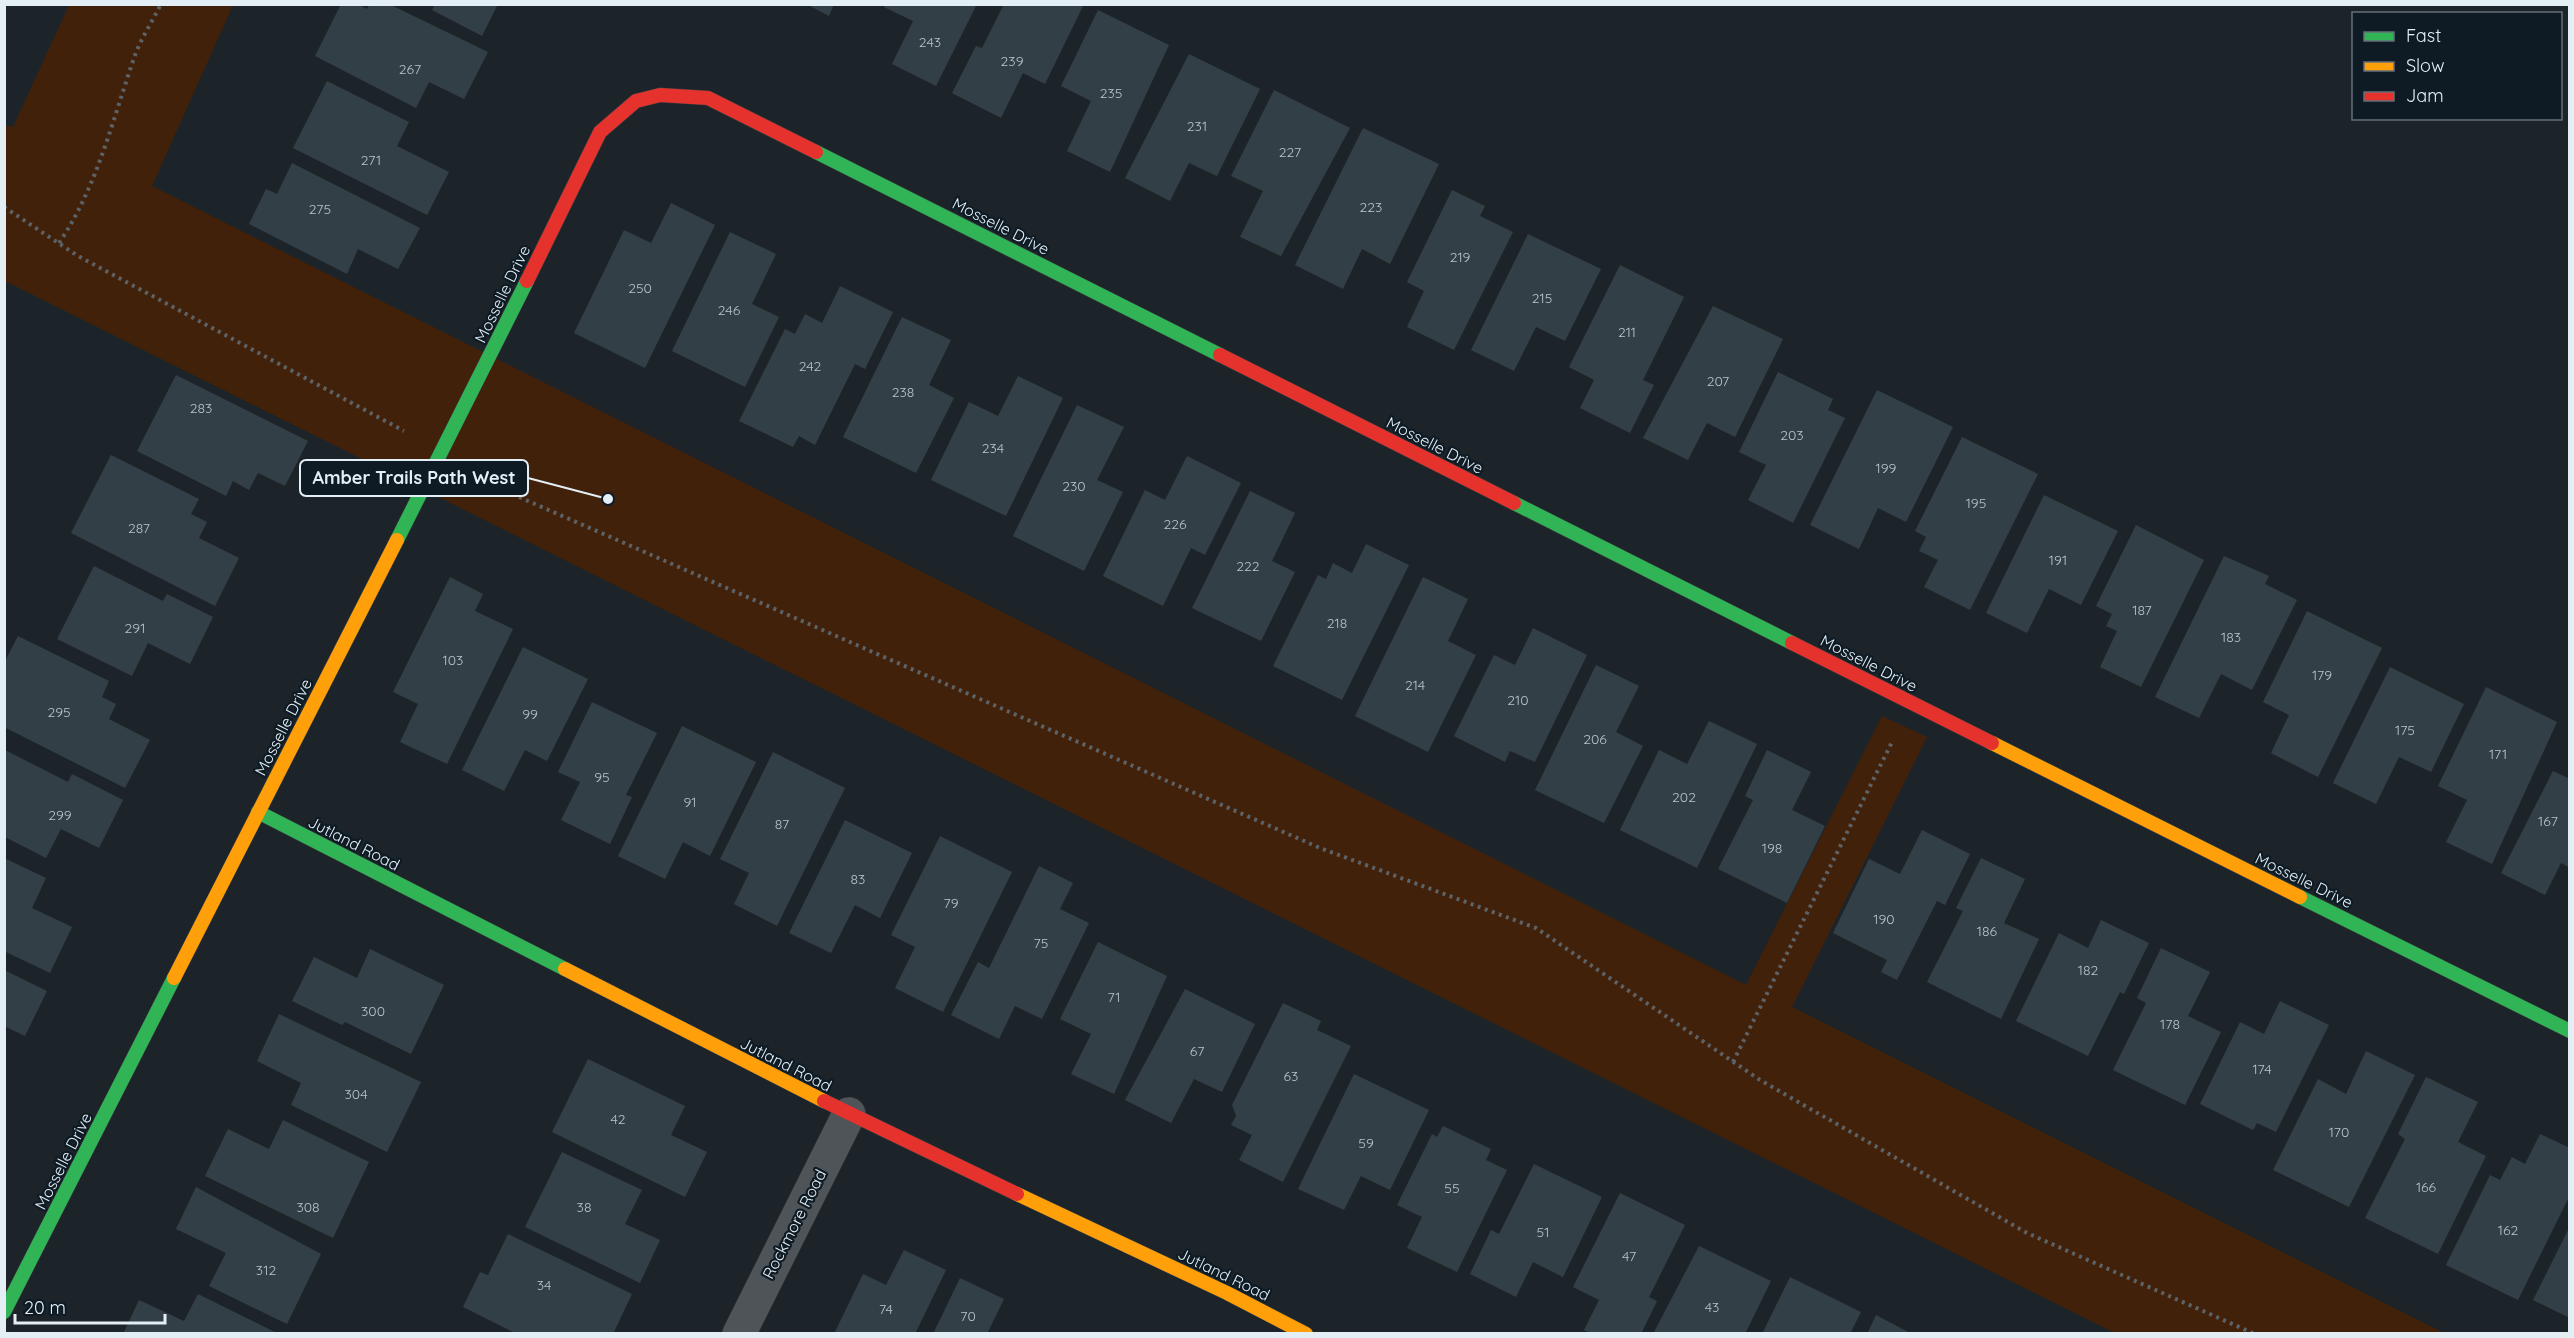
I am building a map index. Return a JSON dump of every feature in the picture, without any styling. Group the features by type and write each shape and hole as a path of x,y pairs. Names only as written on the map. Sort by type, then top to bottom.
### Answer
{"street":[{"name":"Mosselle Drive","path":"4,1311 441,455 600,132 618,112 642,97 674,94 708,98 1911,703 2570,1030"},
{"name":"Jutland Road","path":"258,812 849,1114 1227,1293 1306,1334"},
{"name":"Rockmore Road","path":"740,1334 849,1114"}],"path":[{"path":"59,243 76,217 112,133 135,56 162,4"},
{"path":"4,207 78,256 400,429 472,476 1320,848 1536,928 1760,1080 2027,1233 2255,1334"},
{"path":"1733,1062 1911,703"}],"shaded area":[{"path":"69,5 233,5 152,186 1746,985 1882,716 1927,737 1792,1007 2444,1333 2115,1333 5,281 4,125 13,127"}],"building":[{"path":"341,4 357,4 367,9 369,5 391,5 488,52 464,99 429,82 416,108 315,56"},
{"path":"435,4 498,4 482,36 432,10"},
{"path":"806,4 834,4 829,16"},
{"path":"885,4 977,4 936,86 892,64 913,21 884,7"},
{"path":"1004,4 1084,4 1045,84 1023,73 1001,118 952,93 976,46 982,48"},
{"path":"1098,10 1169,45 1110,172 1067,151 1091,101 1061,86"},
{"path":"1189,54 1260,89 1217,176 1189,163 1170,201 1125,178"},
{"path":"327,81 409,122 397,146 449,172 427,215 293,148"},
{"path":"1274,90 1350,128 1281,256 1240,237 1263,191 1231,176"},
{"path":"1363,128 1439,164 1390,264 1362,249 1343,289 1295,265"},
{"path":"292,163 420,228 398,269 358,249 347,274 249,224 266,189 277,194"},
{"path":"1452,190 1485,206 1480,216 1513,232 1454,350 1407,327 1424,291 1407,282"},
{"path":"671,203 715,225 645,368 574,333 624,230 651,243"},
{"path":"730,232 776,254 752,304 779,317 745,387 672,351"},
{"path":"1528,234 1601,269 1565,341 1536,327 1514,371 1471,350"},
{"path":"1620,265 1684,297 1643,380 1654,385 1630,433 1580,408 1594,380 1569,367"},
{"path":"840,286 893,312 865,369 855,364 815,445 799,436 793,447 739,421 785,329 795,334 805,314 822,323"},
{"path":"1713,306 1783,339 1735,437 1707,423 1688,460 1643,438"},
{"path":"902,317 951,340 929,385 954,398 916,473 843,437"},
{"path":"1778,372 1833,399 1828,410 1845,418 1793,523 1748,500 1766,465 1739,452"},
{"path":"176,375 308,441 285,486 258,473 249,490 233,481 226,496 137,451"},
{"path":"1018,376 1063,398 1006,516 931,480 969,402 998,416"},
{"path":"1877,390 1953,427 1906,522 1878,508 1859,549 1810,525"},
{"path":"1077,405 1124,427 1097,480 1123,492 1084,571 1013,536"},
{"path":"1962,437 2038,474 1970,610 1924,587 1938,560 1919,551 1926,537 1915,531"},
{"path":"111,455 199,499 191,514 207,522 199,538 239,558 215,606 71,533"},
{"path":"1187,456 1241,483 1205,555 1191,548 1163,606 1103,576 1145,490 1165,500"},
{"path":"1250,491 1295,513 1272,561 1295,572 1261,641 1192,608"},
{"path":"2044,495 2118,531 2081,605 2049,589 2027,633 1986,613"},
{"path":"2136,525 2204,560 2141,687 2100,667 2117,631 2106,626 2112,614 2096,606"},
{"path":"1366,544 1409,565 1342,700 1273,666 1318,575 1326,579 1333,563 1352,573"},
{"path":"2224,556 2269,576 2265,584 2297,600 2252,690 2221,674 2199,718 2155,697"},
{"path":"94,566 163,601 167,594 213,617 190,664 148,643 132,676 57,639"},
{"path":"450,577 483,594 475,611 513,629 447,764 400,742 418,704 393,692"},
{"path":"1423,577 1468,599 1448,641 1476,655 1428,752 1355,716"},
{"path":"2307,611 2382,648 2318,777 2271,753 2289,715 2263,702"},
{"path":"1533,628 1587,655 1535,762 1510,751 1505,762 1454,736 1494,655 1515,665"},
{"path":"18,636 109,681 102,697 116,704 109,719 150,740 125,788 4,727 4,663"},
{"path":"523,647 588,679 547,761 525,750 504,791 462,770"},
{"path":"1596,665 1639,686 1616,732 1643,746 1604,823 1535,790"},
{"path":"2390,667 2464,704 2431,772 2399,757 2376,804 2333,783"},
{"path":"2486,687 2557,722 2492,864 2446,842 2467,800 2438,786"},
{"path":"592,702 657,733 626,795 632,797 610,844 561,820 580,782 558,772"},
{"path":"1709,721 1757,744 1697,868 1620,830 1659,750 1687,764"},
{"path":"682,726 756,762 710,856 683,842 665,879 618,856"},
{"path":"5,750 68,782 72,774 123,800 99,848 61,829 46,858 5,837"},
{"path":"1767,750 1811,772 1792,810 1825,826 1787,903 1718,869 1753,800 1745,796"},
{"path":"773,752 845,788 777,926 734,904 749,873 720,859"},
{"path":"2553,771 2570,779 2570,868 2561,863 2545,895 2501,873"},
{"path":"845,820 912,853 880,918 855,905 831,953 789,933"},
{"path":"1922,830 1970,854 1945,905 1937,901 1897,980 1881,972 1887,960 1833,933 1869,859 1900,874"},
{"path":"940,836 1012,872 943,1012 895,988 915,947 891,935"},
{"path":"4,858 46,878 32,908 72,927 50,973 4,951"},
{"path":"1981,858 2025,879 2004,923 2039,939 2001,1019 1927,982 1963,911 1956,908"},
{"path":"1039,866 1073,883 1060,909 1089,923 1042,1019 1015,1006 999,1039 951,1015 978,962 989,968"},
{"path":"2101,920 2149,943 2124,994 2120,992 2088,1056 2016,1021 2059,933 2088,948"},
{"path":"1098,942 1167,976 1114,1094 1071,1074 1091,1034 1060,1019"},
{"path":"2161,948 2210,972 2188,1016 2221,1032 2185,1105 2113,1070 2146,1003 2137,998"},
{"path":"370,949 444,985 411,1054 345,1022 342,1025 292,1001 314,957 357,978"},
{"path":"4,970 47,991 25,1036 4,1026"},
{"path":"1185,989 1255,1024 1222,1092 1194,1079 1171,1123 1125,1100"},
{"path":"2280,1001 2329,1025 2276,1132 2257,1123 2253,1130 2200,1104 2240,1022 2264,1034"},
{"path":"1283,1003 1321,1021 1317,1030 1351,1046 1283,1182 1239,1160 1252,1135 1231,1125 1236,1116 1232,1105"},
{"path":"279,1014 421,1082 387,1152 291,1105 301,1083 257,1061"},
{"path":"2366,1051 2415,1075 2349,1207 2273,1170 2318,1079 2346,1094"},
{"path":"588,1059 685,1106 671,1135 707,1152 685,1197 552,1132"},
{"path":"1354,1074 1429,1110 1390,1190 1361,1176 1344,1210 1298,1189"},
{"path":"2426,1077 2478,1102 2458,1142 2486,1156 2438,1254 2365,1218 2405,1139 2398,1134"},
{"path":"283,1120 369,1162 333,1238 205,1176 228,1129 269,1149"},
{"path":"1443,1126 1491,1149 1486,1160 1507,1170 1457,1272 1407,1248 1422,1217 1397,1205 1432,1134 1437,1137"},
{"path":"2540,1134 2570,1148 2570,1195 2518,1300 2446,1265 2490,1175 2500,1180 2512,1157 2525,1164"},
{"path":"562,1152 642,1190 625,1224 660,1240 640,1283 525,1227"},
{"path":"1534,1164 1602,1197 1563,1277 1533,1262 1516,1297 1470,1274 1491,1230 1499,1234"},
{"path":"196,1187 321,1254 287,1324 209,1286 226,1253 176,1229"},
{"path":"1620,1193 1685,1225 1649,1297 1657,1301 1641,1334 1592,1334 1584,1330 1599,1300 1573,1287"},
{"path":"2570,1226 2570,1318 2533,1300"},
{"path":"508,1234 632,1294 613,1334 517,1334 463,1307 480,1272 488,1275"},
{"path":"1699,1246 1771,1281 1745,1334 1653,1334"},
{"path":"904,1250 946,1270 915,1334 834,1334 863,1274 886,1285"},
{"path":"1790,1277 1861,1312 1850,1334 1762,1334"},
{"path":"960,1278 1004,1299 987,1334 933,1334"},
{"path":"198,1294 279,1334 123,1334 139,1300 184,1321"},
{"path":"1876,1315 1912,1334 1867,1334"}],"traffic: fast":[{"path":"816,152 1220,355"},
{"path":"397,540 527,281"},
{"path":"1514,503 1792,643"},
{"path":"258,812 565,969"},
{"path":"2300,897 2570,1031"},
{"path":"4,1312 174,978"}],"traffic: slow":[{"path":"174,978 397,540"},
{"path":"1992,743 2300,897"},
{"path":"565,969 824,1101"},
{"path":"1017,1194 1227,1293 1306,1334"}],"traffic: jam":[{"path":"527,281 600,132 636,101 660,95 708,98 816,152"},
{"path":"1220,355 1514,503"},
{"path":"1792,643 1992,743"},
{"path":"824,1101 1017,1194"}],"place":[{"name":"Amber Trails Path West","path":"608,499"}]}
